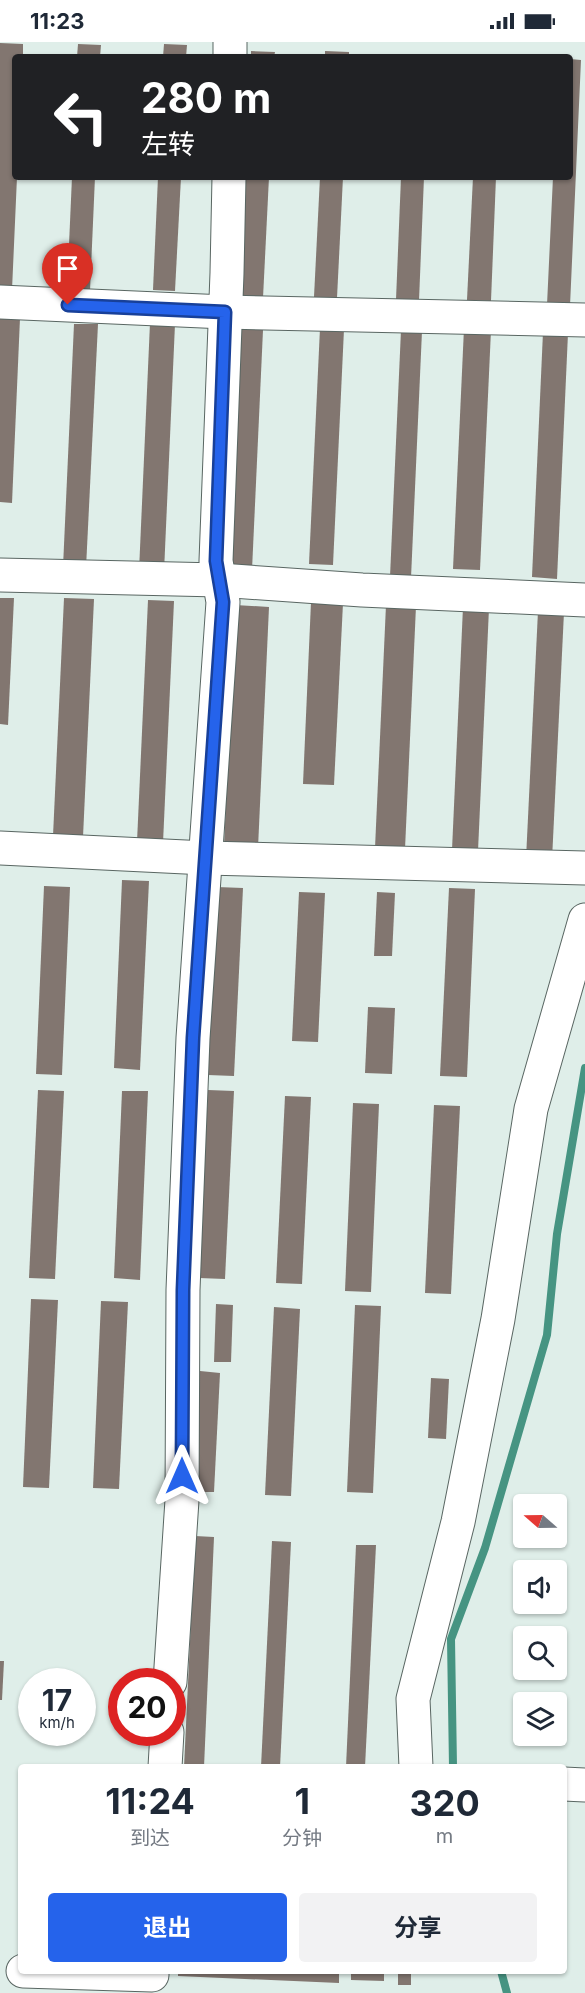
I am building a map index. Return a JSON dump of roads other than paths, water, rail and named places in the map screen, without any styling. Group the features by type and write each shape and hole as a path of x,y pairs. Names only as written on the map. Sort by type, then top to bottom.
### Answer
{"street":[{"path":"171,1668 182,1500 183,1290 192,1060 223,602 216,561 229,180"},
{"path":"0,302 225,312 585,320"},
{"path":"0,575 219,580 362,590 585,600"},
{"path":"0,848 206,858 585,868"},
{"path":"416,1764 413,1699 458,1522 498,1319 531,1109 585,920"},
{"path":"165,1764 166,1746"},
{"path":"567,1784 585,1785"},
{"path":"0,1970 18,1971"},
{"path":"65,1974 152,1980"}],"waterway":[{"path":"453,1764 451,1639 485,1548 547,1335 557,1234 585,1068"},
{"path":"502,1974 507,1993"}]}
